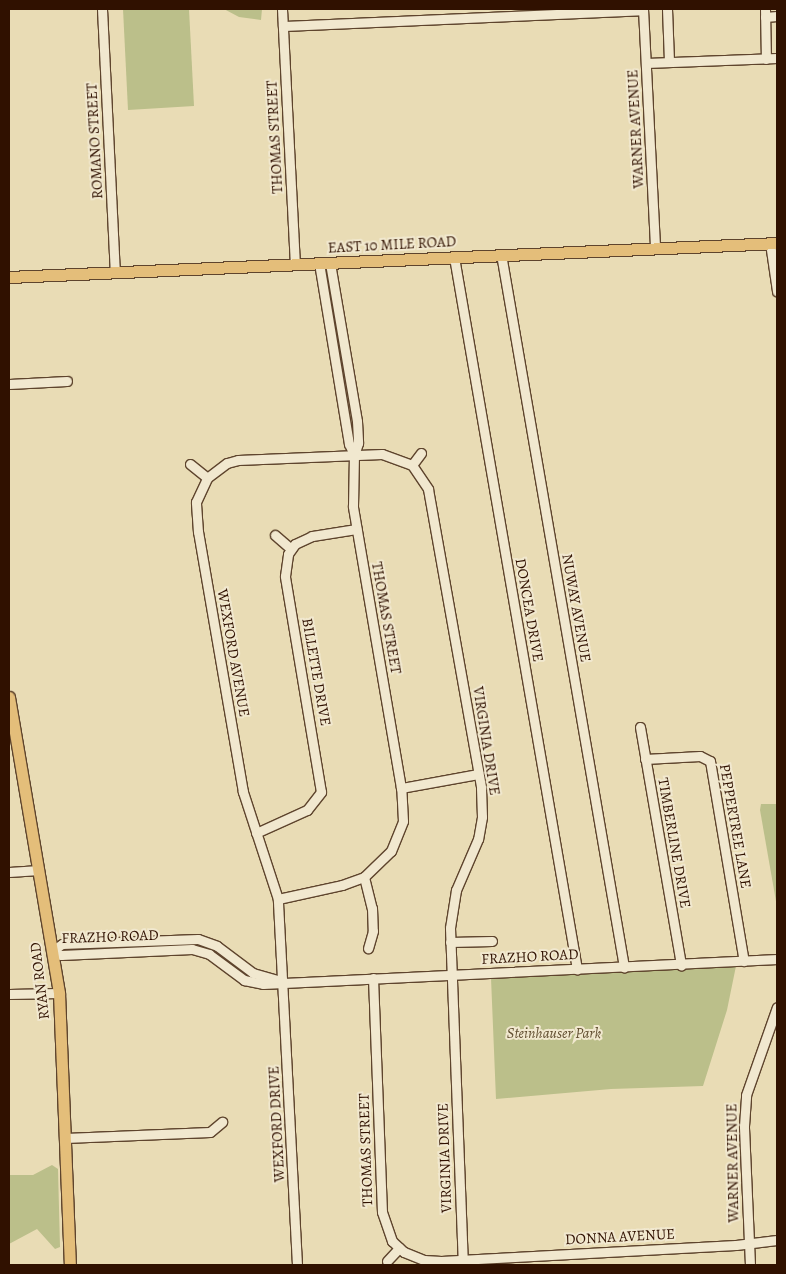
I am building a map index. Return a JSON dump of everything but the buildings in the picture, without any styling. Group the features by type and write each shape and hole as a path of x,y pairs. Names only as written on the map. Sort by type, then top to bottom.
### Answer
{"main road":[{"name":"EAST 10 MILE ROAD","path":"9,276 773,243"},
{"name":"RYAN ROAD","path":"9,697 14,754 38,870 59,993 70,1265"}],"street":[{"name":"ROMANO STREET","path":"102,9 115,272"},
{"name":"THOMAS STREET","path":"282,9 295,264"},
{"path":"283,26 643,9"},
{"name":"WARNER AVENUE","path":"643,9 655,248"},
{"path":"668,9 669,62"},
{"path":"766,59 765,13 777,16"},
{"path":"646,63 777,58"},
{"path":"773,243 777,291"},
{"name":"NUWAY AVENUE","path":"501,254 624,967"},
{"name":"DONCEA DRIVE","path":"454,257 577,969"},
{"name":"THOMAS STREET","path":"278,899 342,885 364,877 383,862 396,844 403,821 401,788 356,529 352,489 354,455 332,339 324,263"},
{"path":"324,263 343,336 357,422 358,443 354,455 382,454 412,465 420,453"},
{"path":"332,339 343,336"},
{"path":"337,371 348,370"},
{"path":"9,384 68,381"},
{"name":"WEXFORD AVENUE","path":"284,982 278,899 266,856 256,833 243,792 198,532 196,502 207,478 227,463 238,460 354,455"},
{"path":"190,464 207,478"},
{"name":"VIRGINIA DRIVE","path":"412,465 425,480 430,496 478,774 482,817 474,851 453,903 450,942 463,1262"},
{"path":"275,535 291,548 312,536 356,529"},
{"name":"BILLETTE DRIVE","path":"256,833 307,810 321,792 285,576 291,548"},
{"name":"TIMBERLINE DRIVE","path":"640,727 681,965"},
{"name":"PEPPERTREE LANE","path":"646,759 700,756 710,761 744,961"},
{"path":"401,788 478,774"},
{"path":"9,872 38,870"},
{"path":"364,877 372,908 373,931 368,948"},
{"name":"FRAZHO ROAD","path":"52,951 62,944 198,939 217,946 253,973 284,982 452,973 681,965 777,959"},
{"path":"450,942 492,942"},
{"name":"THOMAS STREET","path":"373,978 382,1212 387,1233 399,1248"},
{"name":"WEXFORD DRIVE","path":"284,982 297,1265"},
{"path":"9,994 59,993"},
{"name":"WARNER AVENUE","path":"750,1265 744,1126 746,1095 777,1007"},
{"path":"65,1138 210,1132 222,1122"},
{"name":"DONNA AVENUE","path":"463,1262 777,1240"},
{"path":"387,1260 399,1248 424,1260 463,1262"}],"green space":[{"path":"123,9 189,9 194,106 128,110"},
{"path":"224,9 262,9 261,20 239,17"},
{"path":"761,804 777,804 777,907 760,810"},
{"name":"Steinhauser Park","path":"736,966 727,1010 703,1086 611,1089 496,1099 491,978"},
{"path":"52,1165 58,1169 60,1247 55,1249 37,1229 9,1244 9,1175 33,1175"}]}
